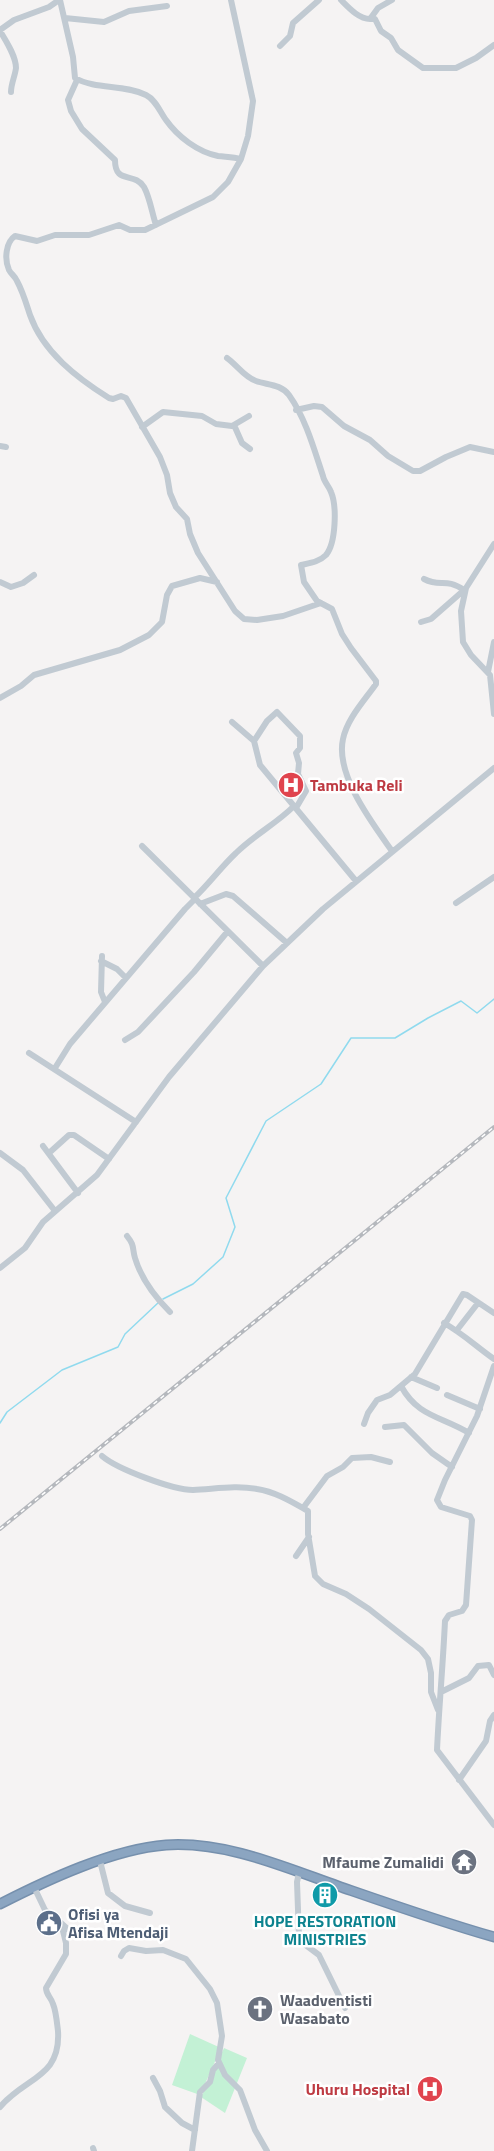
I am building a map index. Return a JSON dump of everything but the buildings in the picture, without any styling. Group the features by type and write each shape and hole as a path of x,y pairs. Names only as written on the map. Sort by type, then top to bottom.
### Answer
{"highway":[{"path":"0,1905 70,1871 100,1861 146,1848 192,1845 238,1853 425,1917 494,1937"}],"street":[{"path":"11,92 16,66 13,55 0,31 14,20 49,7 59,0 74,57 74,73 77,80 68,100 71,111 82,129 114,158 118,173 139,181 144,187 156,225"},
{"path":"231,0 253,101 248,136 241,159 228,182 213,197 156,225 138,231 118,225 89,236 56,235 33,241 15,236 11,238 8,247 8,267 26,298 30,316 56,357 74,374 109,398 121,396 126,398 160,457 167,475 170,493 176,507 187,519 198,553 235,611 249,620 283,616 321,603"},
{"path":"280,46 290,36 293,23 319,0"},
{"path":"341,0 358,15 366,19 375,19 381,31 391,38 398,50 423,68 456,69 494,45"},
{"path":"370,19 378,8 392,0"},
{"path":"64,18 104,22 129,11 167,6"},
{"path":"77,80 149,96 166,121 183,139 216,156 241,159"},
{"path":"0,251 7,258"},
{"path":"227,358 250,378 279,387 284,391 296,410 317,454 323,479 332,494 334,537 326,554 315,563 301,565 304,582 317,601 332,609 346,641 376,681 357,710 343,739 344,761 360,802 392,851"},
{"path":"296,410 314,406 322,407 344,426 370,440 394,460 413,471 420,471 470,447 494,452"},
{"path":"142,427 157,414 166,412 202,416 216,424 234,425 249,416"},
{"path":"234,425 245,447 250,449"},
{"path":"421,622 431,619 465,589 494,544"},
{"path":"0,582 6,586 16,586 34,575"},
{"path":"0,698 21,686 34,675 120,650 149,635 162,622 167,595 172,586 200,578 217,582"},
{"path":"424,579 435,584 449,582 465,589"},
{"path":"465,589 461,607 463,642 471,655 488,672 491,679 494,714"},
{"path":"488,672 494,642"},
{"path":"55,1068 60,1057 105,1002 185,909 197,900 236,852 259,832 273,825 295,807 306,794 298,774 299,763 296,753 300,748 300,736 278,712 267,721 254,741"},
{"path":"232,722 254,741 260,765 356,881"},
{"path":"0,1268 25,1248 55,1211 97,1175 169,1077 263,966 356,881 494,768"},
{"path":"142,846 263,966"},
{"path":"456,903 494,877"},
{"path":"197,900 226,894 233,896 287,943"},
{"path":"125,1040 138,1032 194,972 228,931"},
{"path":"105,1002 101,992 102,958 126,978"},
{"path":"29,1053 136,1122"},
{"path":"49,1153 69,1135 74,1135 109,1159"},
{"path":"43,1146 78,1193"},
{"path":"0,1153 23,1170 55,1211"},
{"path":"128,1236 134,1245 134,1257 142,1274 159,1301 170,1312"},
{"path":"364,1424 377,1400 390,1395 411,1377 463,1294 494,1313"},
{"path":"457,1330 478,1303"},
{"path":"444,1323 457,1330 494,1359"},
{"path":"494,1366 480,1409 441,1490 438,1505 471,1517 472,1520 466,1603 462,1611 448,1615 446,1619 437,1750 494,1825"},
{"path":"411,1377 437,1388"},
{"path":"401,1386 409,1399 421,1411 469,1433"},
{"path":"447,1395 480,1409"},
{"path":"385,1426 404,1425 432,1454 452,1467"},
{"path":"102,1456 111,1463 169,1487 193,1490 236,1487 258,1489 282,1497 310,1513 309,1537 314,1573 320,1582 369,1609 425,1654 430,1667 431,1692 439,1710"},
{"path":"303,1508 326,1476 343,1467 352,1458 371,1457 390,1462"},
{"path":"296,1556 309,1537"},
{"path":"441,1692 469,1678 478,1666 489,1665 494,1675"},
{"path":"459,1780 486,1741 490,1721 494,1716"},
{"path":"100,1861 106,1891 125,1906 150,1913"},
{"path":"299,1873 297,1882 298,1937 319,1955 345,2008"},
{"path":"34,1887 45,1910 72,1934 83,1935"},
{"path":"0,2107 48,2069 55,2059 58,2031 53,2005 46,1993 46,1988 66,1951 61,1923"},
{"path":"121,1956 129,1948 146,1951 158,1949 186,1959 210,1989 217,2002 222,2036 217,2055 219,2062 227,2078 240,2090 255,2130 267,2151"},
{"path":"192,2151 200,2092 210,2082 213,2070 219,2062"},
{"path":"153,2078 165,2107 182,2123 195,2130"}],"green space":[{"path":"190,2034 221,2048 200,2095 172,2085"},
{"path":"224,2048 247,2058 225,2113 201,2097"}],"waterway":[{"path":"163,1299 193,1284 223,1257 235,1227 226,1198 266,1121 321,1084 351,1038 395,1038 461,1001 477,1013 494,999"},
{"path":"0,1423 7,1412 62,1370 118,1347 125,1334 159,1302"}],"railway":[{"path":"0,1529 494,1127"}],"place":[{"name":"Tambuka Reli","path":"291,785"},
{"name":"Mfaume Zumalidi","path":"464,1862"},
{"name":"HOPE RESTORATION MINISTRIES","path":"325,1895"},
{"name":"Ofisi ya Afisa Mtendaji","path":"49,1923"},
{"name":"Waadventisti Wasabato","path":"260,2009"},
{"name":"Uhuru Hospital","path":"430,2089"}]}
